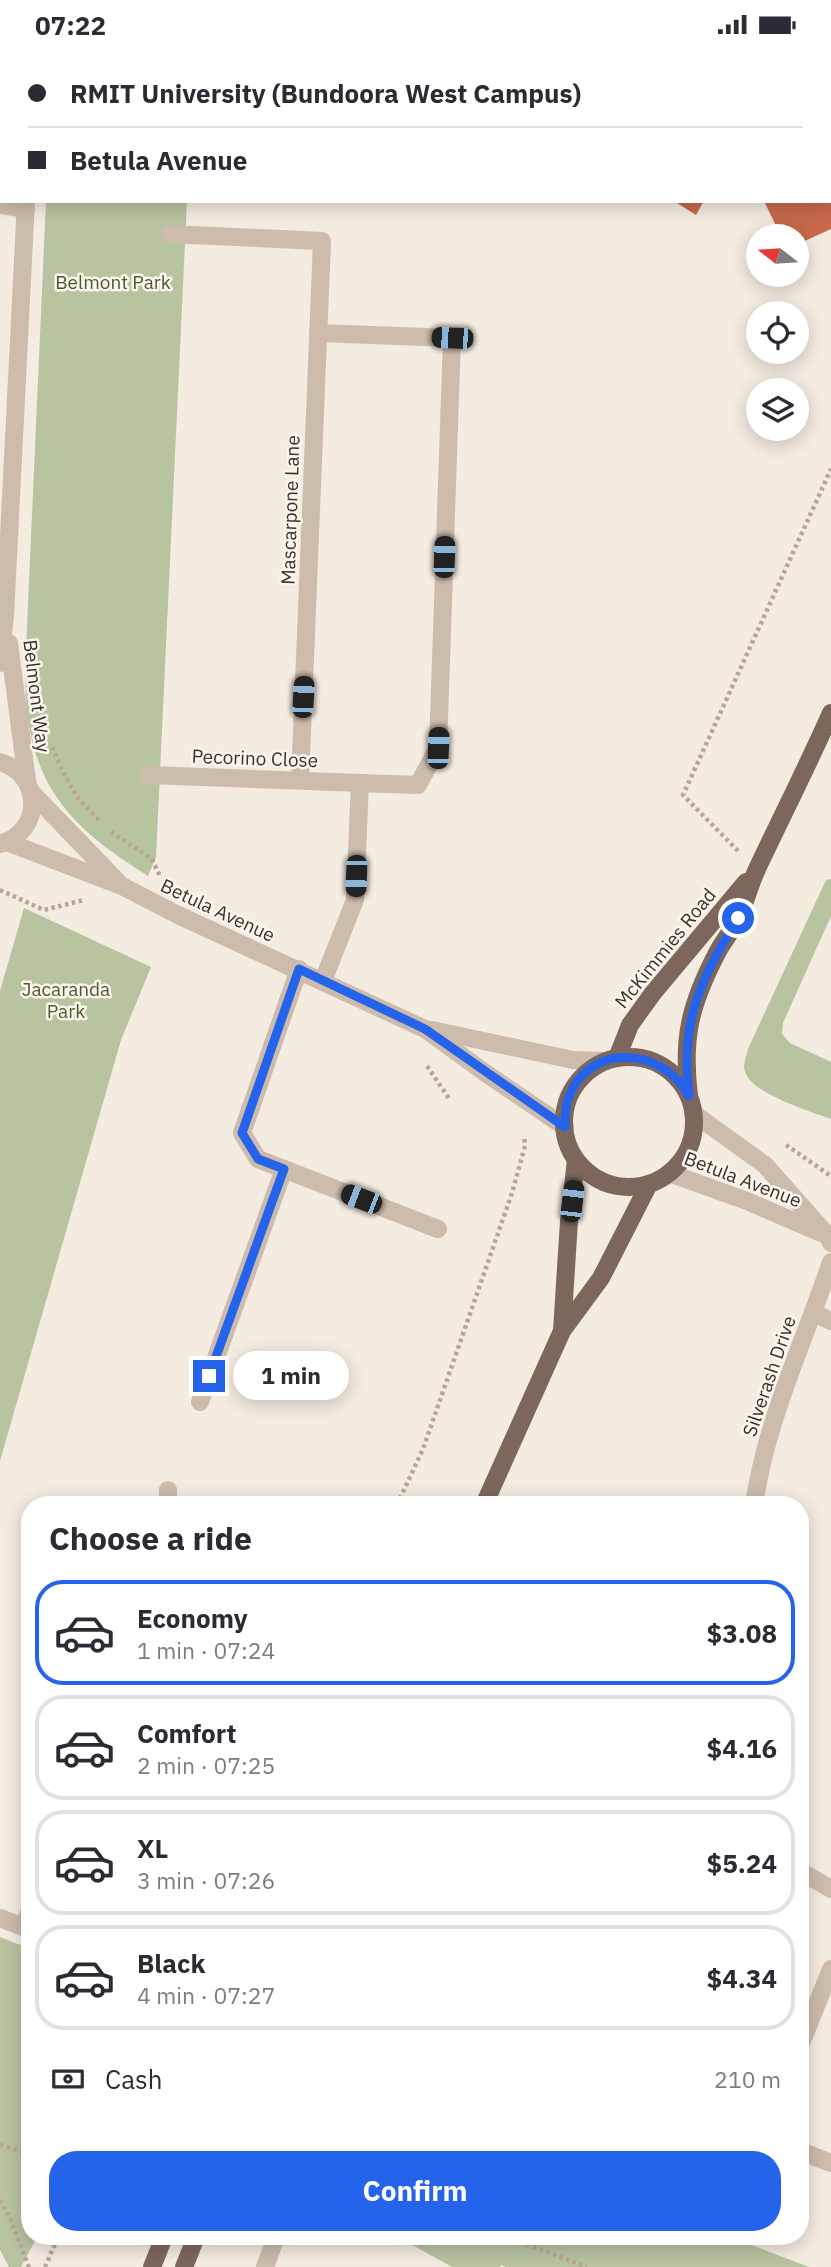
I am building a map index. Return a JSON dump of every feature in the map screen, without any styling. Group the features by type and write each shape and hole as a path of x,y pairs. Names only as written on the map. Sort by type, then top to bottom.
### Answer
{"main road":[{"name":"McKimmies Road","path":"691,1105 685,1065 692,1011 718,951 738,918 756,870 794,796 831,713"},
{"name":"McKimmies Road","path":"611,1059 630,1025 653,993 756,870"},
{"path":"638,1057 658,1063 676,1076 691,1105 694,1130 689,1146 681,1161 669,1173 649,1184 629,1187 609,1184 591,1174 576,1160 568,1144 565,1127 568,1100 574,1087 594,1067 611,1059 638,1057"},
{"path":"562,1331 576,1160"},
{"path":"488,1496 562,1331 601,1279 649,1184"},
{"path":"152,2267 161,2245"},
{"path":"184,2267 192,2245"}],"street":[{"path":"0,205 26,205"},
{"name":"Belmont Way","path":"0,663 5,615 26,205"},
{"name":"Mascarpone Lane","path":"170,234 321,241 300,780"},
{"name":"Pecorino Close","path":"149,775 418,785 438,748 452,338 318,333"},
{"name":"Belmont Way","path":"5,615 29,787"},
{"name":"Betula Avenue","path":"0,762 19,771 29,787 122,886"},
{"path":"323,981 355,900 360,783"},
{"name":"Betula Avenue","path":"4,843 20,834 28,822 33,808 29,787"},
{"name":"Betula Avenue","path":"4,843 122,886 425,1029 565,1127"},
{"path":"299,969 242,1133 258,1159 438,1229"},
{"name":"Betula Avenue","path":"425,1029 573,1060 611,1059"},
{"name":"Betula Avenue","path":"691,1105 765,1165 829,1239"},
{"path":"200,1402 284,1169"},
{"name":"Betula Avenue","path":"669,1173 747,1201 829,1239"},
{"name":"Silverash Drive","path":"756,1496 762,1459 831,1262"},
{"path":"814,1313 831,1321"},
{"path":"809,1876 831,1889"},
{"path":"0,1918 21,1926"},
{"path":"809,2024 831,1969"},
{"path":"809,2154 831,2163"},
{"path":"265,2267 273,2245"}],"path":[{"path":"756,870 683,795 831,469"},
{"path":"49,737 64,774 79,800 114,835 152,859"},
{"path":"0,890 44,910"},
{"path":"401,1496 423,1449 512,1193 525,1146 524,1136"},
{"path":"0,2145 21,2151"},
{"path":"0,2200 29,2267"},
{"path":"45,2267 55,2245"},
{"path":"529,2245 587,2267"}],"green space":[{"name":"Belmont Park","path":"46,203 187,203 156,857 148,876 85,830 54,794 34,748 27,714 25,671"},
{"path":"831,879 831,916 783,1023 782,1034 790,1043 831,1062 831,1119 785,1102 762,1090 747,1076 744,1066 748,1049 826,880"},
{"name":"Jacaranda Park","path":"24,908 151,967 121,1040 0,1461 0,991"},
{"path":"0,1937 21,1945 21,2245 33,2245 21,2267 9,2267 0,2250"},
{"path":"412,2245 752,2245 809,2267 501,2265 452,2267"}],"building":[{"path":"677,203 703,203 696,215"},
{"path":"765,203 831,203 831,229 809,239 809,224 775,224"}],"route":[{"path":"209,1376 284,1169 258,1159 242,1133 299,969 425,1029 565,1127 565,1113 574,1087 594,1067 617,1058 638,1057 658,1063 676,1076 689,1096 685,1065 692,1011 718,951 738,918"}]}
